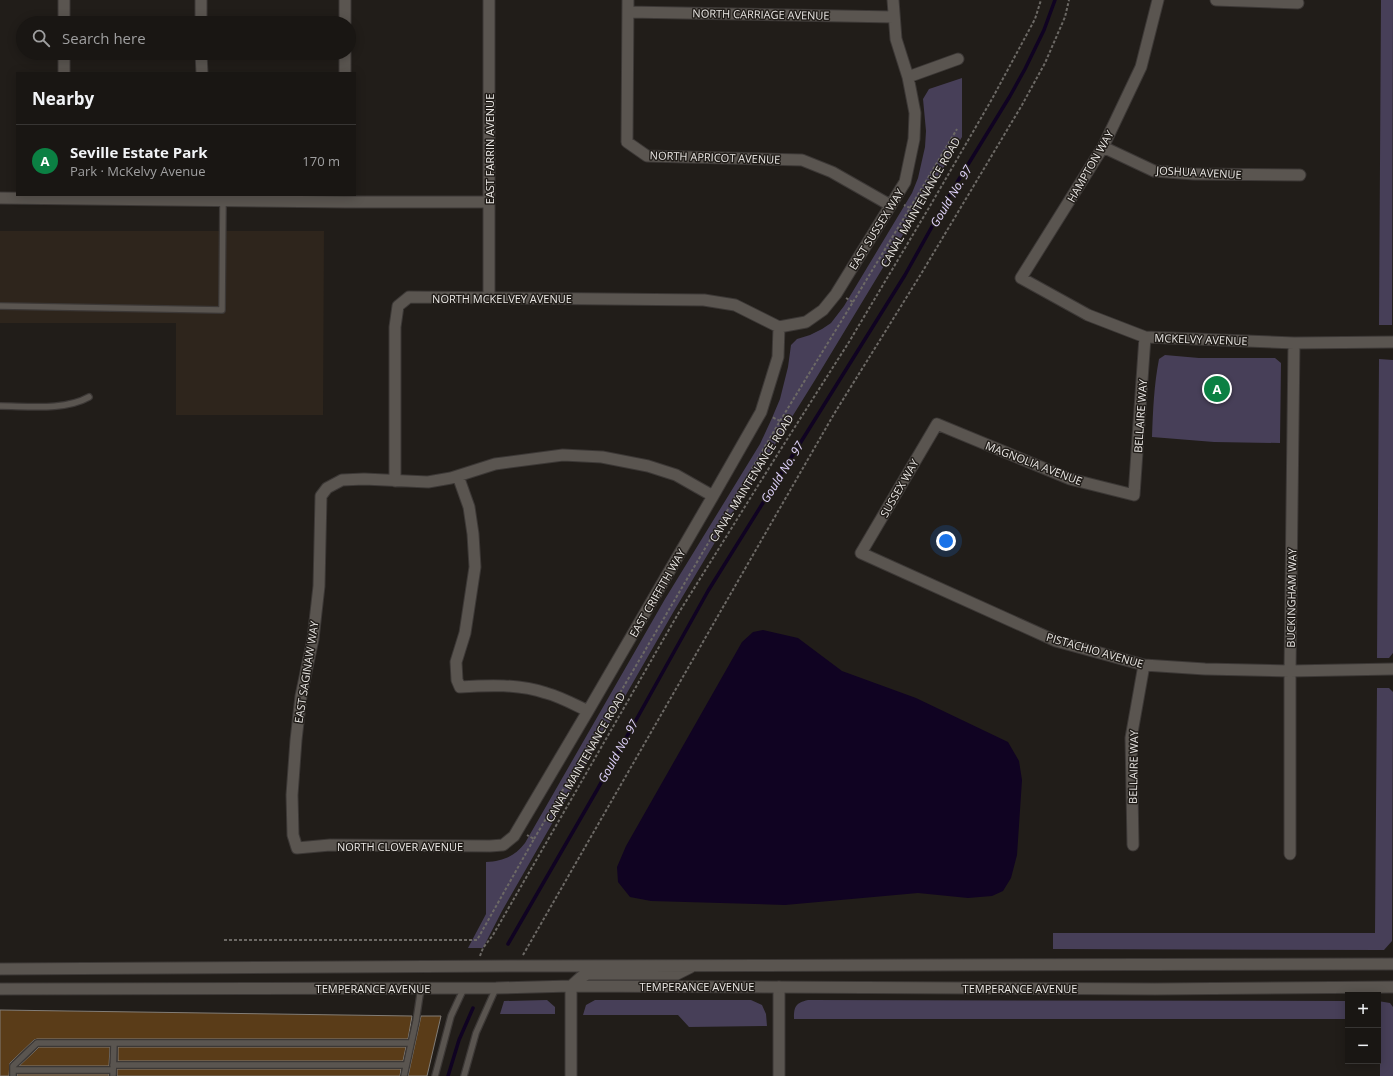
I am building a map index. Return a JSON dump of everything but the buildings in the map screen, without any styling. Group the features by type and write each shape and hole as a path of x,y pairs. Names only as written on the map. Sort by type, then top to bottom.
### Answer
{"street":[{"path":"64,0 64,16"},
{"path":"201,0 201,16"},
{"path":"345,0 345,16"},
{"name":"EAST FARRIN AVENUE","path":"489,298 490,0"},
{"name":"NORTH APRICOT AVENUE","path":"628,0 627,142 647,156 802,160 832,172 892,202"},
{"name":"EAST SUSSEX WAY","path":"779,327 806,322 823,310 837,293 905,182 914,139 915,114 908,77 896,39 893,0"},
{"name":"HAMPTON WAY","path":"1022,278 1103,147 1141,68 1158,0"},
{"path":"1216,0 1298,3"},
{"name":"NORTH CARRIAGE AVENUE","path":"628,12 894,16"},
{"path":"64,60 64,72"},
{"path":"202,60 202,72"},
{"path":"345,60 345,72"},
{"path":"908,77 958,60"},
{"name":"JOSHUA AVENUE","path":"1103,147 1154,171 1194,174 1300,175"},
{"path":"0,198 202,198 223,200 345,198 489,202"},
{"name":"MCKELVY AVENUE","path":"1022,278 1088,315 1145,337 1294,342 1393,342"},
{"name":"NORTH MCKELVEY AVENUE","path":"395,481 394,327 398,306 410,297 704,300 735,305 779,327"},
{"name":"EAST CRIFFITH WAY","path":"503,844 514,836 517,831 761,412 778,357 779,327"},
{"name":"BELLAIRE WAY","path":"1134,495 1145,337"},
{"name":"BUCKINGHAM WAY","path":"1290,854 1290,671 1294,342"},
{"name":"MAGNOLIA AVENUE","path":"937,424 1070,479 1134,495"},
{"name":"SUSSEX WAY","path":"862,553 937,424"},
{"path":"395,481 428,482 458,476 495,464 563,455 602,457 648,466 676,475 713,496"},
{"path":"458,476 468,507 473,534 475,567 465,633 456,662 457,680 460,687 491,685 516,687 546,693 588,711"},
{"name":"EAST SAGINAW WAY","path":"297,848 293,835 292,795 301,696 313,639 319,586 322,496 327,488 342,480 395,481"},
{"name":"PISTACHIO AVENUE","path":"862,553 1056,641 1144,665 1205,669 1290,671 1393,669"},
{"name":"BELLAIRE WAY","path":"1133,846 1131,738 1144,665"},
{"name":"NORTH CLOVER AVENUE","path":"297,848 330,845 490,846 503,844"},
{"name":"TEMPERANCE AVENUE","path":"0,969 695,965 1393,964"},
{"path":"571,1076 571,986 581,977 588,974 677,974 695,965"},
{"name":"TEMPERANCE AVENUE","path":"0,989 496,988 571,986 1147,989 1393,987"},
{"path":"779,986 779,1076"}],"lane":[{"path":"0,306 222,310 223,200"},
{"path":"0,406 66,405 81,402 88,397"},
{"path":"404,1076 421,988"},
{"path":"435,1076 451,1016 464,988"},
{"path":"464,1076 476,1033 496,988"},
{"path":"406,1065 13,1073 13,1066 37,1043 411,1043"},
{"path":"113,1070 114,1043"}],"path":[{"name":"CANAL MAINTENANCE ROAD","path":"476,966 483,948 493,935 678,614 849,342 930,206 996,93 1035,20 1041,0"},
{"path":"517,966 834,414 921,274 1022,105 1045,63 1069,0"},
{"path":"224,940 477,940 534,839 780,421 957,129"},
{"path":"892,202 910,208"},
{"path":"837,293 853,302"},
{"path":"761,412 780,421"},
{"path":"517,831 534,839"}],"shaded area":[{"path":"1381,0 1393,0 1392,325 1379,325"},
{"path":"962,78 962,137 674,611 502,911 483,948 468,948 486,914 486,862 498,861 508,857 517,852 525,843 665,599 760,444 780,399 788,367 791,345 797,339 810,335 831,323 844,306 912,193 918,178 925,147 926,131 923,99 929,89"},
{"path":"0,231 324,231 323,415 176,415 176,323 0,323"},
{"path":"1165,355 1199,358 1275,358 1281,363 1280,443 1214,442 1152,437 1157,369 1159,359"},
{"path":"1379,359 1393,360 1393,653 1389,658 1377,658"},
{"path":"763,630 798,638 842,671 916,698 1008,742 1019,761 1022,780 1017,855 1011,878 1003,891 992,896 968,898 918,893 785,905 651,901 630,897 618,882 617,867 626,846 742,642 753,632"},
{"path":"1377,688 1389,688 1393,692 1392,941 1384,950 1053,949 1053,933 1375,933"},
{"path":"547,1000 555,1007 555,1014 500,1014 504,1001"},
{"path":"595,1000 751,1000 762,1005 766,1014 767,1026 689,1027 678,1015 583,1015 586,1005"},
{"path":"808,1000 1345,1001 1345,1019 794,1019 794,1011 796,1006"},
{"path":"1381,1002 1390,1003 1393,1007 1393,1076 1380,1076"}],"waterway":[{"name":"Gould No. 97","path":"508,944 597,790 708,591 905,275 953,189 1010,96 1044,30 1055,0"},
{"name":"Gould No. 97","path":"448,1076 459,1040 473,1008"}],"place":[{"name":"Seville Estate Park","path":"1217,389"}]}
